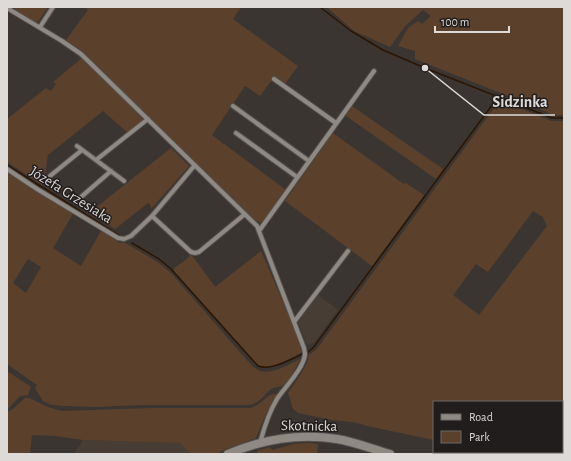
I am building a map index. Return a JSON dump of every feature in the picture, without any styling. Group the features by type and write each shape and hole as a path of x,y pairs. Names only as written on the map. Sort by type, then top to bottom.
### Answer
{"main road":[{"name":"Skotnicka","path":"228,454 260,443 290,437 320,437 336,439 352,442 390,454"}],"street":[{"path":"40,27 53,7"},
{"path":"7,8 40,27 81,54 257,226 305,354 304,360 277,400 265,426 260,443"},
{"path":"259,231 374,71"},
{"path":"274,78 336,124"},
{"path":"233,106 309,161"},
{"path":"96,160 148,119"},
{"path":"236,133 297,177"},
{"path":"77,146 124,181"},
{"path":"50,176 82,150"},
{"path":"195,165 152,216 191,252 195,253 199,252 245,214"},
{"name":"Józefa Grzesiaka","path":"7,169 118,238 124,239 131,236 152,216"},
{"path":"81,196 111,171"},
{"path":"294,322 348,251"}],"shaded area":[{"path":"318,295 338,310 314,343 307,345 298,322"},
{"path":"83,440 180,443 191,454 74,454"}],"green space":[{"path":"16,7 48,7 37,23 14,9"},
{"path":"85,7 241,7 233,19 298,66 285,84 274,77 260,96 245,86 212,135 286,190 263,221 260,223 254,219 82,51 66,40 88,10"},
{"path":"327,7 564,7 564,115 553,115 415,59 415,51 398,46 408,28 418,21 422,24 431,16 423,10 405,26 390,47 354,31"},
{"path":"82,58 143,120 128,133 103,111 48,155 42,185 7,162 7,119 46,88 51,91 56,84 53,82"},
{"path":"500,100 551,121 564,121 563,434 563,401 433,401 433,440 353,422 332,420 298,413 293,409 288,393 301,374 307,363 309,355 316,350","holes":["533,211 543,217 547,226 479,315 453,295 476,264 488,272"]},
{"path":"352,106 443,169 436,179 346,116"},
{"path":"333,133 401,182 404,184 406,183 424,195 372,266 285,201"},
{"path":"171,148 189,166 151,209 150,204 148,203 115,229 89,213"},
{"path":"7,170 74,212 53,248 81,266 102,229 119,243 124,242 159,263 172,274 252,366 260,371 269,372 300,359 285,384 273,388 258,402 250,405 141,405 95,407 52,405 43,401 35,388 37,385 7,364","holes":["28,259 41,267 26,293 13,283"]},
{"path":"261,251 295,330 302,352 280,363 267,367 257,364 174,271 174,268 189,257 190,254 215,287"},
{"path":"7,371 31,387 28,395 20,396 8,409 7,409"},
{"path":"273,394 278,394 268,410 256,438 216,454 191,454 180,443 83,440 55,436 32,435 30,454 7,454 7,412 13,409 25,398 29,398 48,407 62,411 153,408 250,408 254,407"},
{"path":"294,444 318,444 317,454 258,454 257,451 270,447 272,450"}],"waterway":[{"path":"320,7 351,31 383,50 552,118 564,118"},
{"path":"308,352 313,348 498,97"},
{"path":"7,165 120,236"},
{"path":"132,243 159,259 171,269 258,366 275,366 303,354"}],"place":[{"name":"Sidzinka","path":"425,68"}]}
